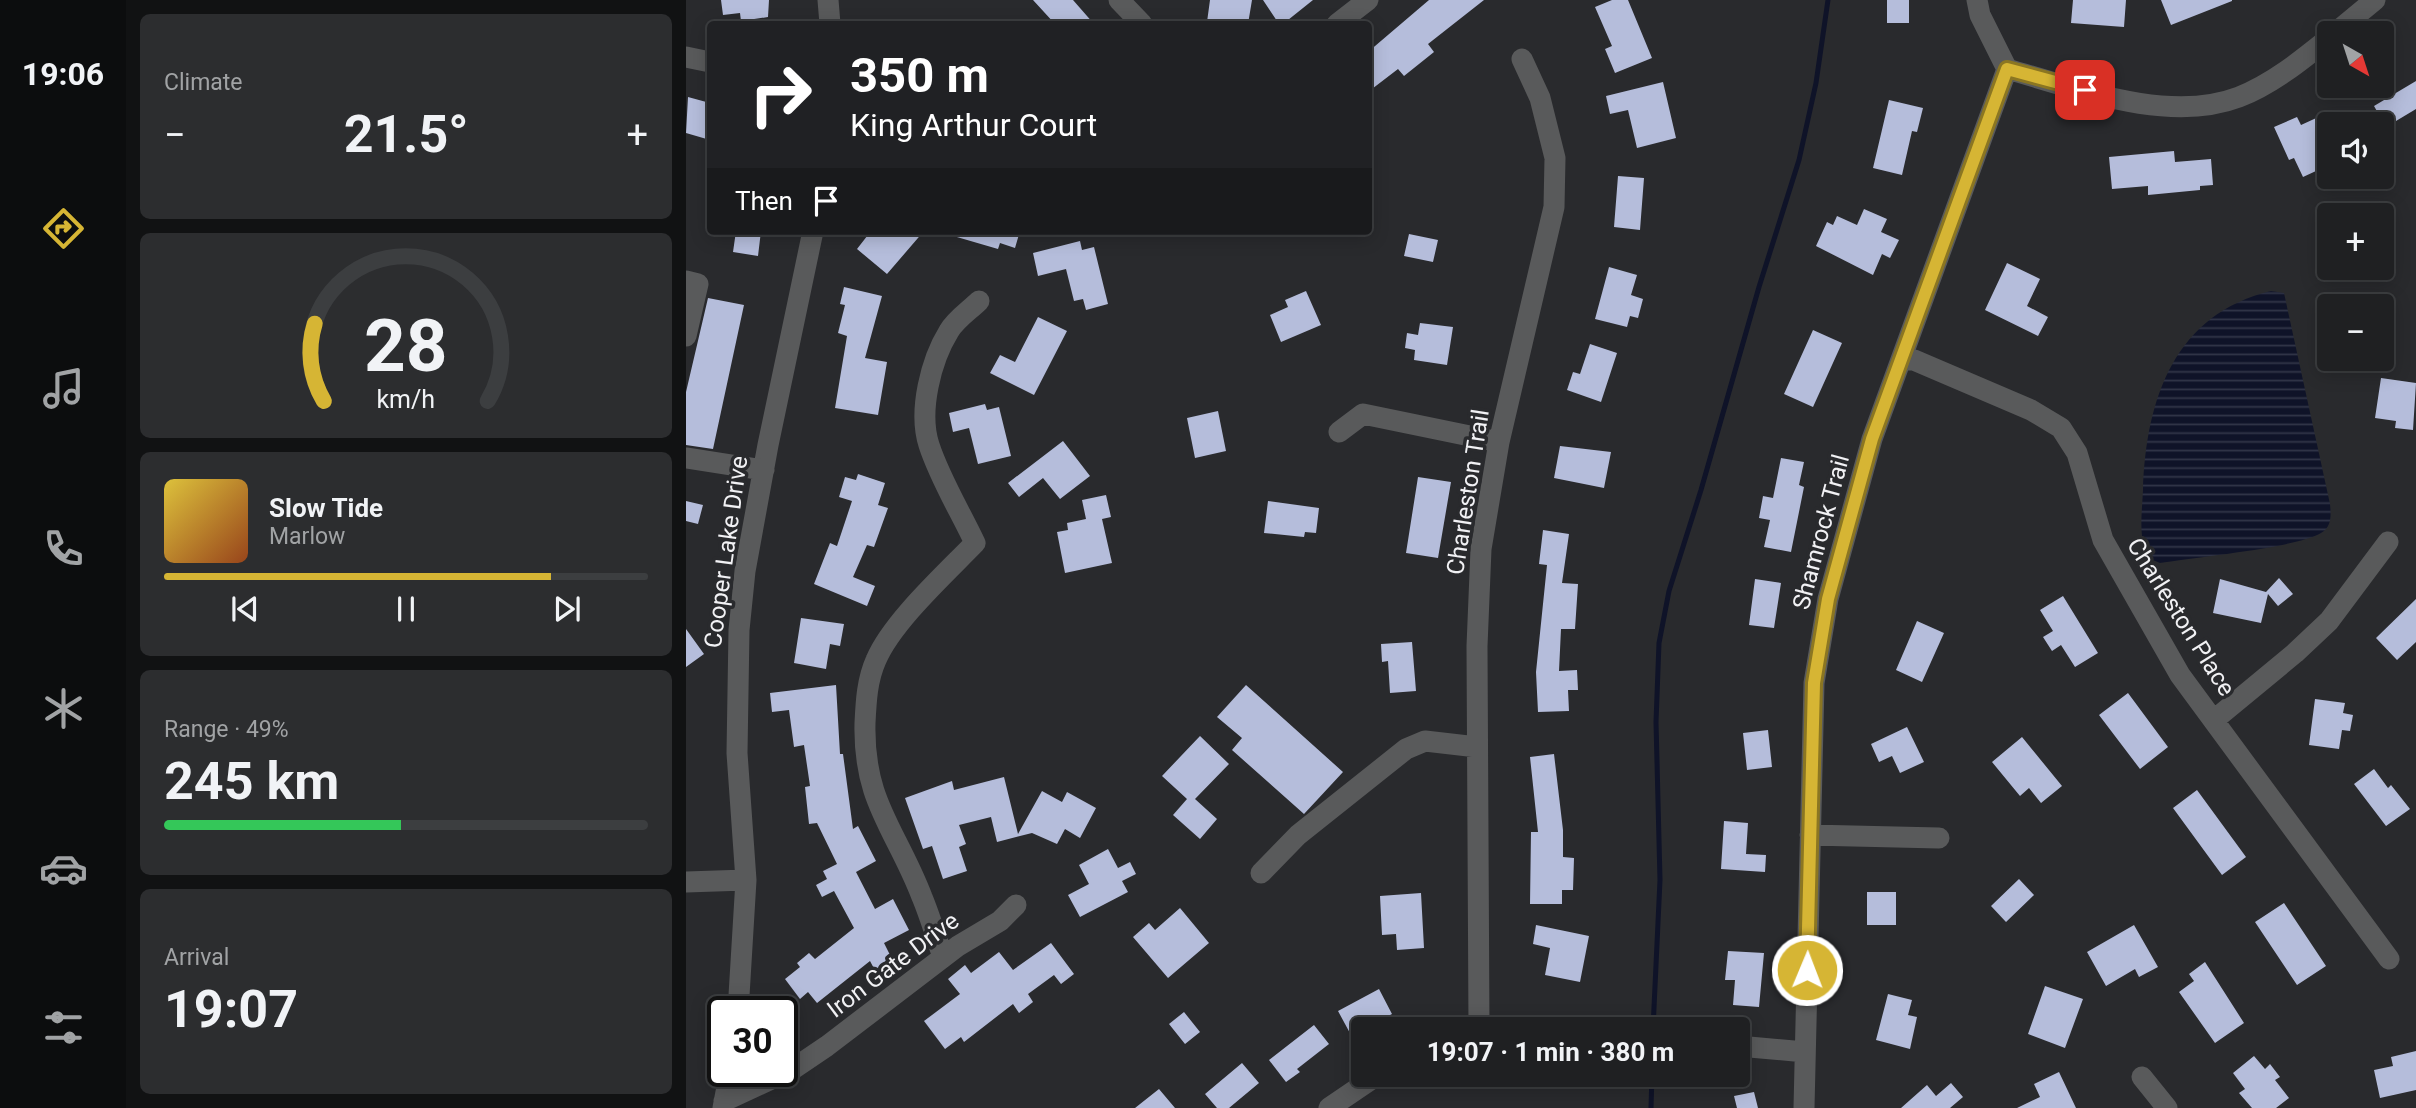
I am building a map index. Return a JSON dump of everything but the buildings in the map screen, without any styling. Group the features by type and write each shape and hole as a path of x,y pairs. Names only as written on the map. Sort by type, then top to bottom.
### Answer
{"street":[{"path":"828,0 830,21"},
{"path":"1119,0 1139,21"},
{"path":"1341,21 1368,0"},
{"path":"1977,0 1980,15 2007,69 2138,104 2200,105 2238,98 2276,78 2317,47"},
{"path":"2349,21 2375,0"},
{"path":"686,57 707,61"},
{"name":"Charleston Trail","path":"1479,1017 1476,646 1480,549 1499,442 1554,207 1555,158 1540,98 1522,59"},
{"name":"Shamrock Trail","path":"1804,1108 1814,683 1828,599 1872,439 2007,69"},
{"name":"Cooper Lake Drive","path":"739,996 746,880 737,753 736,671 745,571 812,235"},
{"path":"686,336 692,282"},
{"path":"943,957 922,895 890,835 869,782 864,749 866,700 876,659 890,638 975,543 928,443 926,420 928,395 938,352 950,328 979,300"},
{"name":"Charleston Place","path":"1902,360 1914,360 2031,410 2061,428 2077,453 2103,540 2180,675 2389,959"},
{"path":"1339,432 1363,414 1499,442"},
{"path":"686,458 764,470"},
{"path":"2214,720 2329,621 2388,542"},
{"path":"1261,873 1298,835 1406,749 1424,741 1477,747"},
{"path":"1810,835 1939,838"},
{"path":"686,882 746,880"},
{"name":"Iron Gate Drive","path":"723,1104 793,1069 827,1046 943,957 1000,921 1016,905"},
{"path":"1750,1047 1805,1052"},
{"path":"2142,1077 2167,1108"},
{"path":"1329,1108 1360,1087"}],"water":[{"path":"2271,291 2284,293 2330,504 2329,524 2321,533 2268,548 2160,563 2148,558 2141,525 2145,456 2151,423 2172,365 2189,340 2211,319 2238,302"}],"waterway":[{"path":"1654,1017 1660,880 1656,722 1659,643 1669,591 1799,160 1816,83 1828,0"},
{"path":"1651,1108 1652,1087"}],"route":[{"path":"1807,970 1814,683 1828,599 1872,439 2007,69 2085,90"}]}
